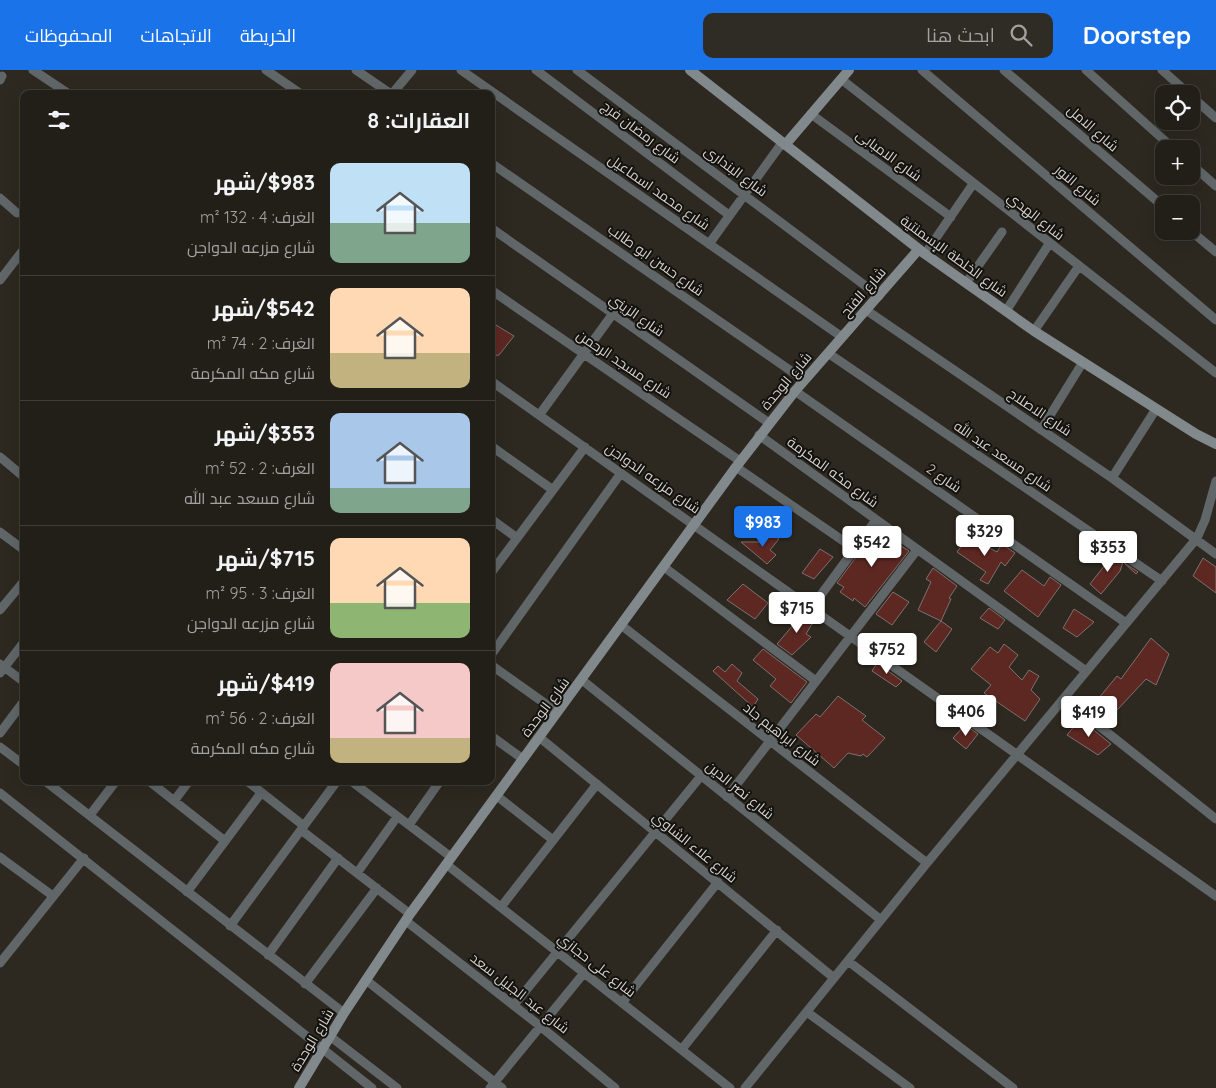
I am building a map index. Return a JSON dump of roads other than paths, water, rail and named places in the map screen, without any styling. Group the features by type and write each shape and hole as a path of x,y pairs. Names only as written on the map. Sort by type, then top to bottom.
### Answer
{"street":[{"path":"266,70 295,90"},
{"path":"356,70 386,90"},
{"path":"395,90 412,70"},
{"name":"شارع محمد اسماعيل","path":"461,70 490,90"},
{"name":"شارع رمضان فرج","path":"536,70 729,216"},
{"name":"شارع البندارى","path":"577,70 878,296"},
{"name":"شارع الخلطة الإسمنتية","path":"690,70 922,251 966,283 1082,362 1216,444"},
{"path":"709,244 744,194 784,144 849,70"},
{"name":"شارع النور","path":"922,70 1216,320"},
{"name":"شارع الامل","path":"1004,70 1155,199"},
{"path":"1086,70 1164,140"},
{"path":"1162,70 1179,85"},
{"path":"39,72 64,90"},
{"name":"شارع الهدي","path":"841,79 1049,244 1216,373"},
{"name":"شارع محمد اسماعيل","path":"495,94 842,337"},
{"path":"1200,104 1216,118"},
{"name":"شارع الامبابى","path":"811,114 951,217"},
{"name":"شارع حسن ابو طالب","path":"495,166 804,380"},
{"path":"1200,172 1216,186"},
{"path":"922,251 951,217 973,184"},
{"path":"0,198 16,213"},
{"name":"شارع الزيني","path":"495,231 612,315 769,423"},
{"path":"966,283 1002,232"},
{"path":"1200,239 1216,252"},
{"path":"1006,311 1049,244"},
{"name":"شارع الفتح","path":"828,353 878,296 922,251"},
{"path":"0,280 20,254"},
{"path":"1034,331 1079,266"},
{"name":"شارع مسجد الرحمن","path":"495,293 584,353 855,549"},
{"name":"شارع الاصلاح","path":"866,310 1112,478 1197,538 1216,554"},
{"path":"540,414 612,315"},
{"name":"شارع الوحدة","path":"299,1088 344,1013 408,917 738,464 769,423 828,353"},
{"name":"شارع مسعد عبد الله","path":"828,353 1162,581"},
{"path":"1041,430 1082,362"},
{"name":"شارع مزرعه الدواجن","path":"495,384 812,607 1216,896"},
{"name":"شارع 2","path":"795,391 1126,623"},
{"path":"1112,478 1156,409"},
{"name":"شارع مكه المكرمة","path":"760,436 1086,671"},
{"path":"495,568 585,447"},
{"path":"495,449 553,490"},
{"path":"0,457 20,474"},
{"path":"495,648 622,473"},
{"path":"745,1088 927,863 1197,538 1206,520 1216,481"},
{"path":"812,607 876,520"},
{"path":"495,522 517,538"},
{"path":"0,532 20,547"},
{"path":"727,798 917,550"},
{"path":"664,567 816,681"},
{"path":"0,610 20,586"},
{"name":"شارع ابراهيم جاد","path":"621,626 927,863"},
{"path":"20,647 2,668 20,679"},
{"path":"495,668 557,712"},
{"name":"شارع نصر الدين","path":"582,680 881,920"},
{"path":"1064,698 1216,818"},
{"path":"0,733 20,706"},
{"name":"شارع علاء الشاوي","path":"539,737 834,978"},
{"path":"495,739 523,759"},
{"path":"0,747 20,762"},
{"path":"514,1005 700,776"},
{"path":"501,906 597,784"},
{"path":"50,785 344,1013"},
{"path":"90,816 113,785"},
{"path":"154,785 225,842"},
{"path":"174,801 186,785"},
{"name":"شارع عبد الجليل سعد","path":"252,785 338,858 378,888 408,917 615,1088"},
{"path":"230,926 334,785"},
{"name":"شارع على حجازي","path":"355,785 408,825 501,906 730,1088"},
{"path":"408,825 437,785"},
{"path":"187,892 261,792"},
{"path":"0,793 372,1088"},
{"path":"497,796 553,840"},
{"path":"357,873 397,817"},
{"path":"0,858 54,896"},
{"path":"0,963 84,858"},
{"path":"268,955 338,858"},
{"path":"622,1003 718,882"},
{"path":"305,984 378,888"},
{"path":"682,1050 777,930"},
{"path":"848,961 1013,1088"},
{"path":"492,1085 584,972"},
{"path":"366,980 492,1085 502,1088"},
{"path":"806,1012 910,1088"},
{"path":"331,1037 396,1088"}]}
